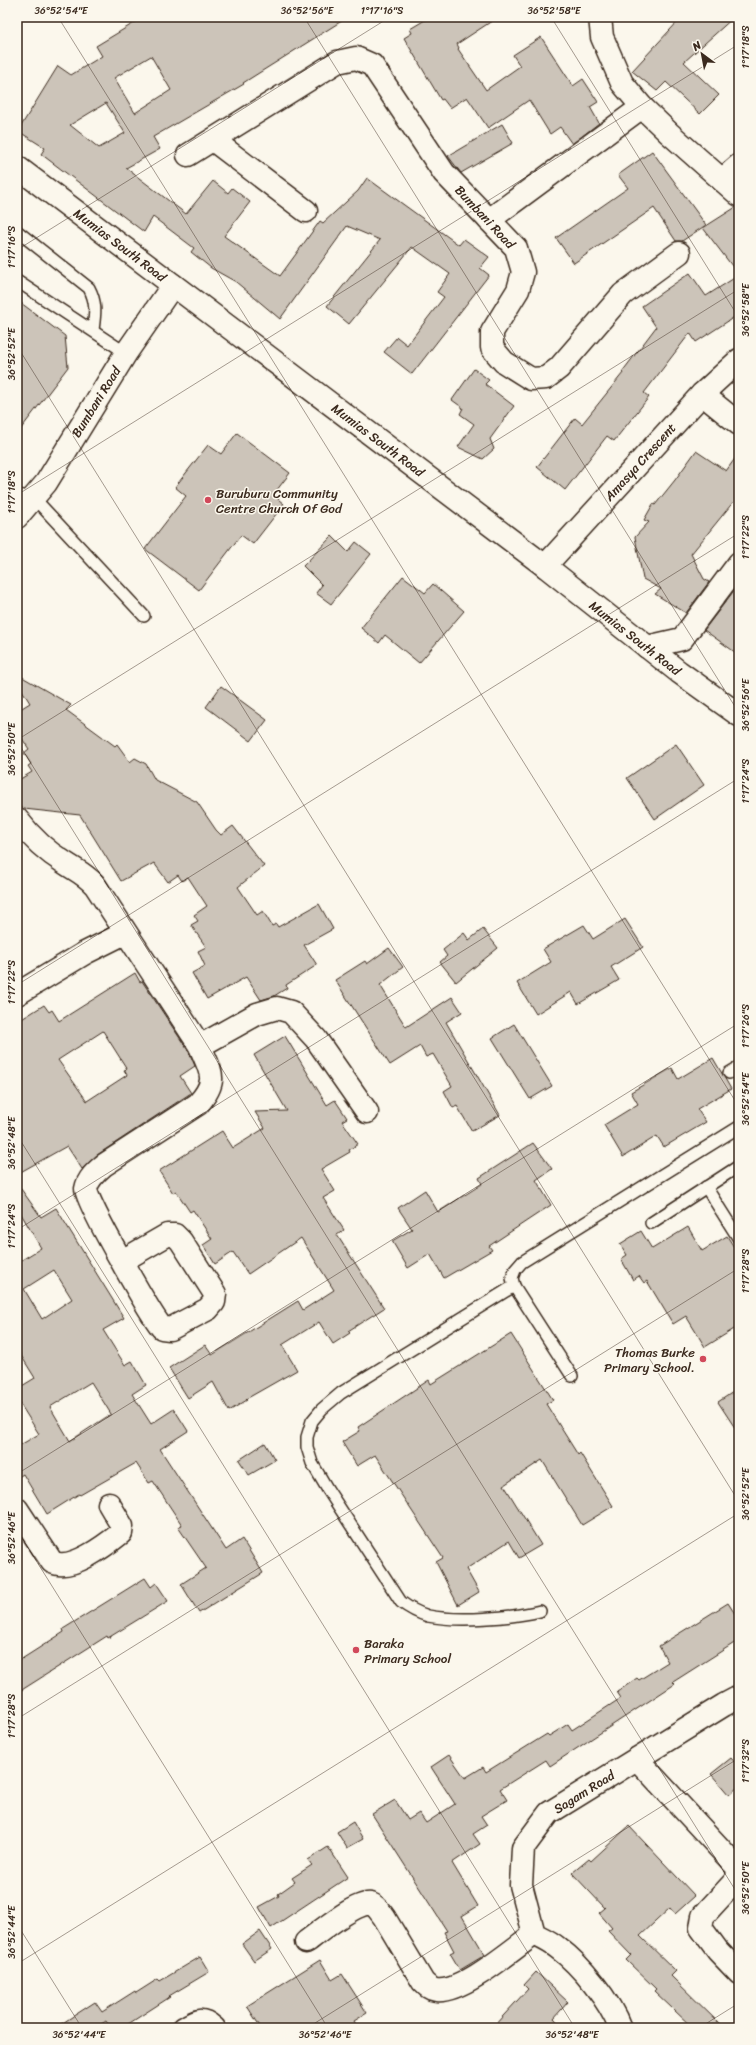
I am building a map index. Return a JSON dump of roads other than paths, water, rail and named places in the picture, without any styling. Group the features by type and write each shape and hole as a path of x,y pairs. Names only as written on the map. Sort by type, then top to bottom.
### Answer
{"street":[{"path":"600,17 602,37 622,83 642,107 739,195"},
{"name":"Bumbani Road","path":"188,155 337,62 356,58 372,65 444,173 516,248 523,272 518,290 492,332 492,348 504,362 531,379 546,378 559,368 623,294 679,253"},
{"path":"489,220 642,107"},
{"path":"213,140 306,211"},
{"path":"722,180 739,165"},
{"name":"Mumias South Road","path":"17,167 545,566 647,647 739,715"},
{"name":"Bumbani Road","path":"17,517 25,496 46,482 126,353 173,285"},
{"name":"Amasya Crescent","path":"545,566 702,394 739,360"},
{"path":"702,394 739,424"},
{"path":"647,647 682,639 739,563"},
{"path":"17,819 26,832 46,850 64,863 83,872 95,885 200,1046 212,1074 210,1091 198,1104 104,1165 91,1177 86,1189 91,1204 122,1261 144,1301 162,1328 170,1329 208,1309 214,1302 215,1294 181,1241 174,1235 167,1235 122,1261"},
{"path":"17,994 85,953 125,933"},
{"path":"200,1046 257,1014 277,1008 291,1012 316,1039 367,1112"},
{"path":"17,1509 52,1562 58,1565 65,1565 91,1553 121,1533 122,1526 109,1504"},
{"name":"Sagam Road","path":"534,1934 521,1885 523,1848 550,1813 739,1697"},
{"path":"637,1759 738,1868 737,1879 703,1916 701,1928 718,1951 739,1973"},
{"path":"306,1942 351,1910 365,1903 370,1904 381,1913 423,1982 428,1987 435,1990 443,1990 462,1984 534,1934 558,1948 586,1976 614,2013 620,2028"},
{"path":"184,2028 200,2020 204,2020 214,2028"}],"lane":[{"path":"17,231 89,288 94,296 96,308 92,330"},
{"path":"17,281 126,353"},
{"path":"25,496 144,616"},
{"path":"729,1073 739,1067"},
{"path":"572,1376 514,1286 512,1278 522,1262 739,1127"},
{"path":"651,1223 739,1166"},
{"path":"706,1187 739,1239"},
{"path":"514,1286 341,1393 322,1409 312,1421 307,1447 312,1463 328,1490 401,1602 406,1606 428,1616 446,1617 514,1617 540,1611"}],"place":[{"name":"Buruburu Community Centre Church Of God","path":"208,500"},
{"name":"Thomas Burke Primary School.","path":"703,1359"},
{"name":"Baraka Primary School","path":"356,1650"}]}
